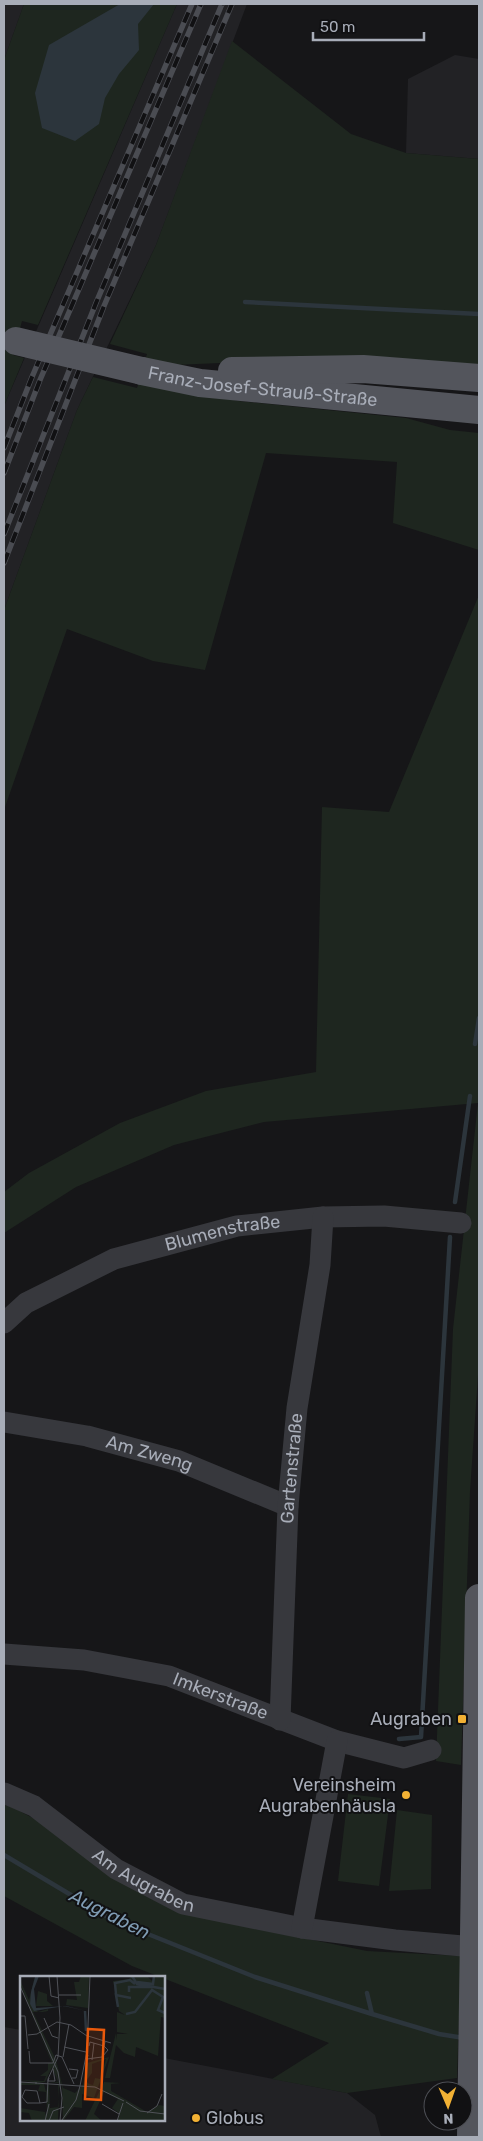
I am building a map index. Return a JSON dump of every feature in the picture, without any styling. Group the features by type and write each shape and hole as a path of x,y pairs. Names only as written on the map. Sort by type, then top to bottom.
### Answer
{"main road":[{"path":"10,339 150,372"},
{"name":"Franz-Josef-Strauß-Straße","path":"150,372 362,369 479,378"},
{"name":"Franz-Josef-Strauß-Straße","path":"150,372 200,383 479,410"},
{"path":"471,2137 473,1995 476,1947 479,1598"}],"street":[{"name":"Blumenstraße","path":"4,1324 26,1304 114,1259 237,1226 323,1217 384,1216 461,1223"},
{"name":"Gartenstraße","path":"280,1720 288,1506 297,1408 320,1265 323,1217"},
{"name":"Am Zweng","path":"4,1422 87,1436 179,1461 288,1506"},
{"name":"Imkerstraße","path":"4,1654 84,1660 169,1676 337,1741 404,1758 432,1750"},
{"path":"302,1928 337,1741"},
{"name":"Am Augraben","path":"4,1793 34,1806 116,1869 183,1904 302,1928 395,1940 476,1947"}],"shaded area":[{"path":"4,4 24,4 4,60"},
{"path":"24,4 177,4 38,325 22,321 13,355 24,358 4,406 4,60"},
{"path":"120,4 154,4 138,24 139,50 119,74 105,98 99,124 75,141 42,128 35,93 49,45"},
{"path":"177,4 247,4 156,245 77,410 4,610 4,406"},
{"path":"232,41 351,134 406,153 479,159 479,370 243,362 174,365 144,364 147,354 110,344 156,245"},
{"path":"455,55 479,59 479,159 406,153 408,79"},
{"path":"93,377 137,388 140,380 238,401 406,418 450,430 479,433 479,550 393,523 397,462 266,453 205,670 153,661 67,629 4,810 4,610 77,410"},
{"path":"479,595 479,1361 470,1491 461,1765 436,1761 453,1329 478,1103 264,1122 174,1145 76,1187 4,1233 4,1192 29,1173 120,1123 206,1091 316,1072 322,807 389,812"},
{"path":"348,1794 390,1799 379,1886 338,1881"},
{"path":"4,1803 52,1828 185,1914 367,1951 461,1956 457,2078 423,2081 423,2083 347,2093 272,2079 329,2043 165,1979 165,1976 158,1976 132,1966 4,1896"},
{"path":"397,1810 432,1815 431,1889 389,1891"},
{"path":"4,2027 20,2030 20,2121 165,2121 165,2058 347,2093 375,2115 381,2137 4,2137"}],"waterway":[{"path":"245,302 479,314"},
{"path":"475,1044 479,1018"},
{"path":"455,1202 470,1096"},
{"path":"399,1739 421,1737 450,1237"},
{"name":"Augraben","path":"4,1855 113,1920 255,1977 439,2034 464,2038"},
{"path":"367,1993 372,2014"}],"railway":[{"path":"4,448 32,377 192,4"},
{"path":"4,473 40,380 201,4"},
{"path":"4,534 96,303 222,4"},
{"path":"4,563 104,306 232,4"}],"place":[{"name":"Augraben","path":"462,1719"},
{"name":"Vereinsheim Augrabenhäusla","path":"406,1795"},
{"name":"Globus","path":"196,2118"}]}
